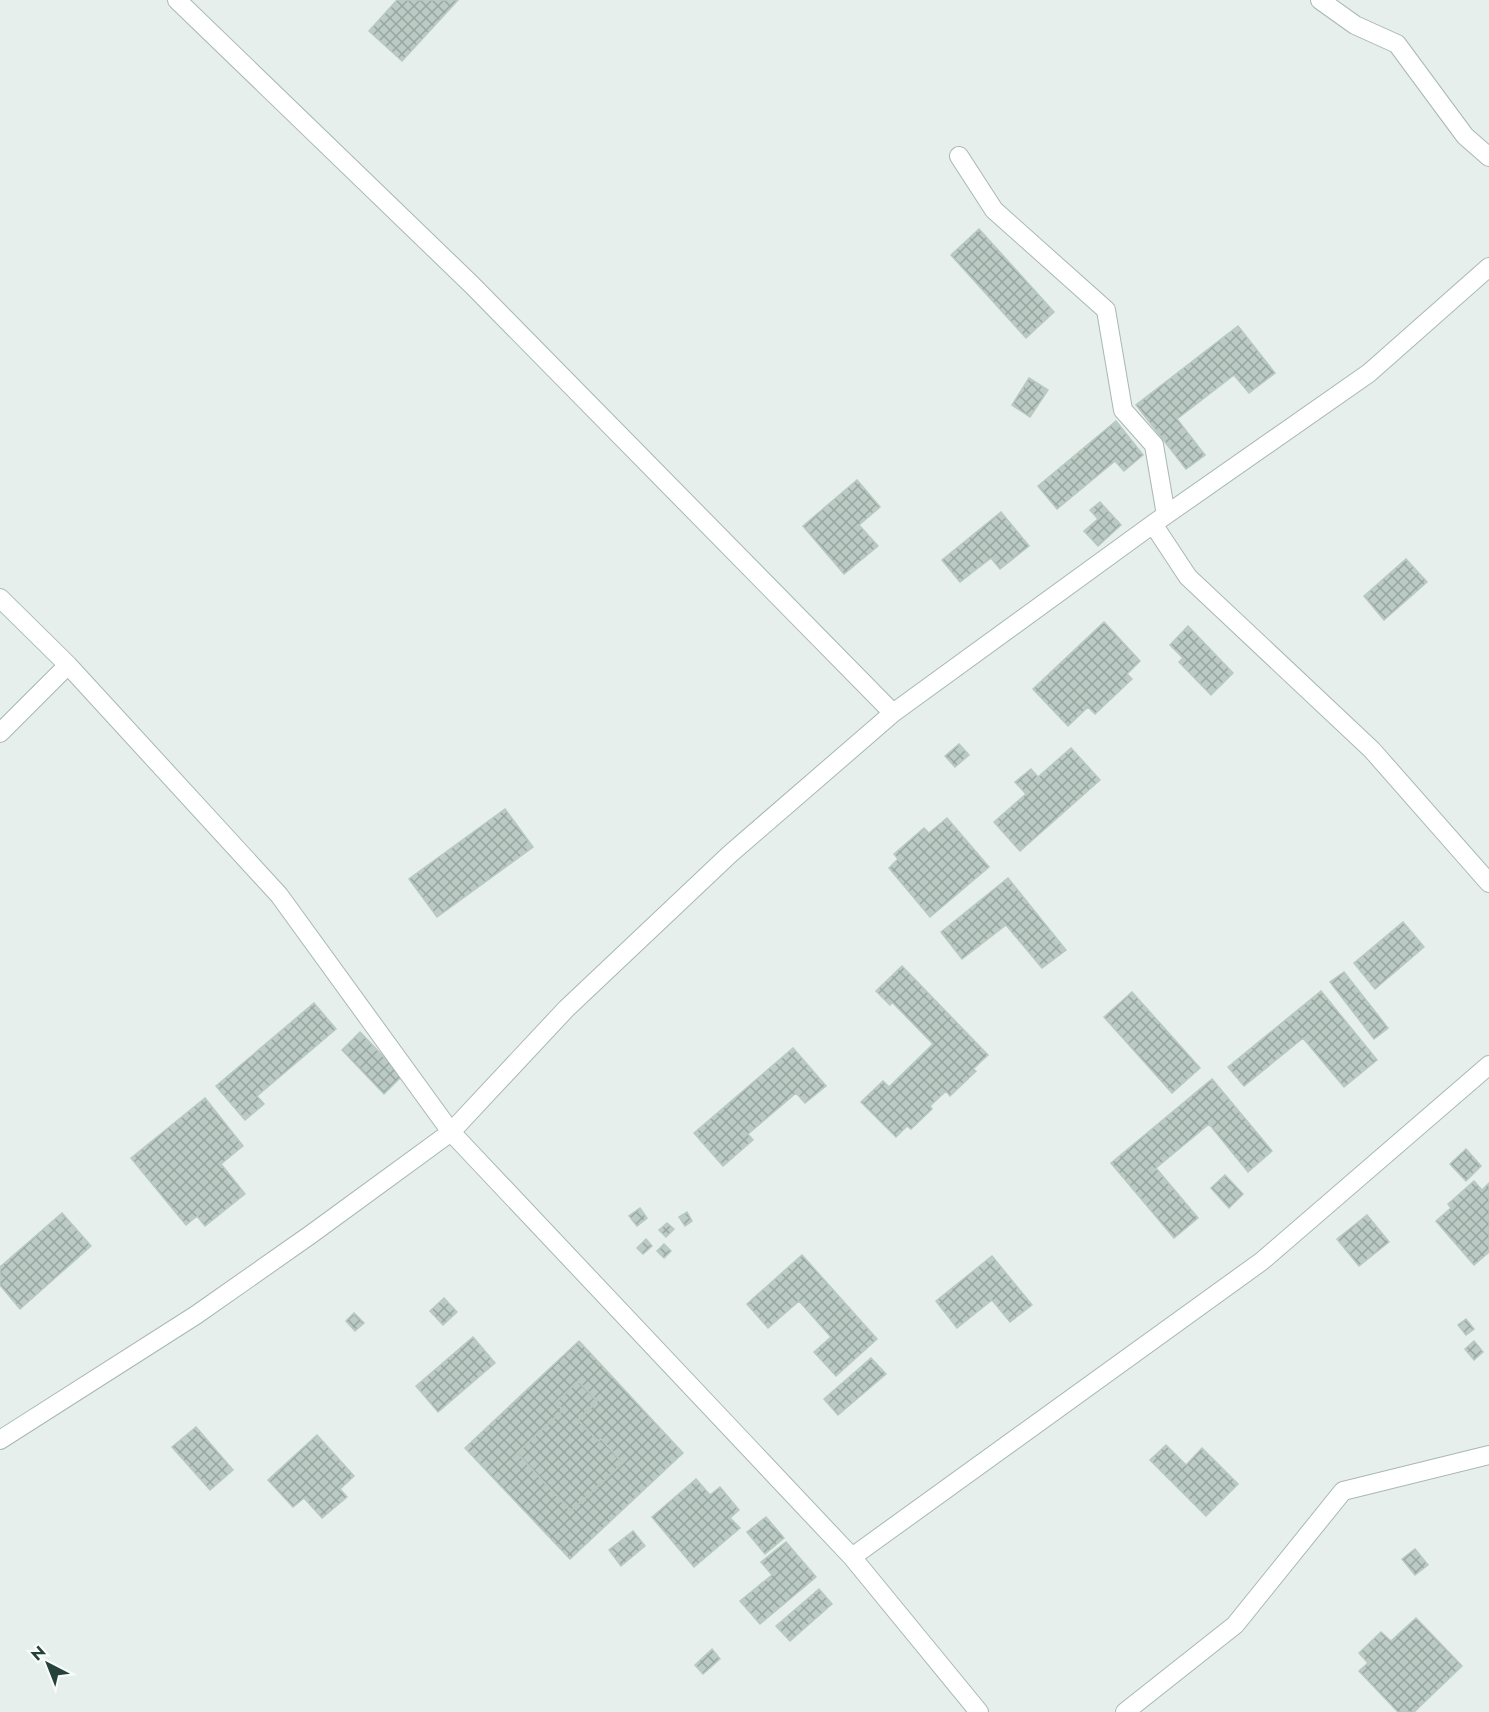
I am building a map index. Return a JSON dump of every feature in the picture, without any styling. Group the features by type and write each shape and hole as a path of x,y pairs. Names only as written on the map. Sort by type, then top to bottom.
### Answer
{"street":[{"path":"177,0 472,285 892,713"},
{"path":"1320,0 1355,25 1397,44 1465,136 1489,157"},
{"path":"959,156 994,210 1106,310 1123,410 1154,444 1159,520 1188,577 1372,750 1489,883"},
{"path":"0,1440 196,1315 452,1132 566,1009 730,854 892,713 1159,520 1369,373 1489,267"},
{"path":"0,598 68,665 279,895 452,1132 852,1557 979,1712"},
{"path":"0,734 68,665"},
{"path":"852,1557 1262,1261 1489,1065"},
{"path":"1125,1712 1235,1625 1343,1491 1489,1455"}],"building":[{"path":"397,0 458,0 402,61 369,31"},
{"path":"979,229 1054,312 1026,338 951,255"},
{"path":"1238,326 1275,373 1249,393 1234,375 1177,419 1205,455 1186,469 1136,405"},
{"path":"1029,378 1048,390 1030,417 1012,405"},
{"path":"1116,421 1143,455 1124,471 1115,461 1057,509 1038,486"},
{"path":"857,480 880,507 859,525 878,546 844,574 803,526"},
{"path":"1100,502 1121,525 1098,546 1084,531 1098,519 1090,510"},
{"path":"1001,512 1029,546 1000,569 991,558 960,582 942,560"},
{"path":"1406,559 1427,582 1384,620 1364,596"},
{"path":"1104,622 1140,661 1127,674 1132,679 1095,714 1088,707 1068,726 1033,689"},
{"path":"1188,626 1233,673 1211,695 1179,662 1183,658 1170,645"},
{"path":"959,744 969,755 955,767 945,756"},
{"path":"1071,748 1100,780 1020,851 994,822 1026,794 1015,782 1031,769 1038,777"},
{"path":"505,809 533,847 437,917 409,879"},
{"path":"947,818 989,867 930,917 889,868 898,859 894,854 924,828 929,833"},
{"path":"1008,878 1066,950 1042,968 1006,925 962,959 941,932"},
{"path":"1403,922 1424,947 1375,989 1354,963"},
{"path":"902,966 988,1055 973,1069 976,1071 950,1096 946,1091 930,1106 932,1109 911,1129 907,1126 896,1137 861,1102 883,1081 889,1087 933,1044 892,1002 890,1005 876,991"},
{"path":"1344,972 1388,1028 1374,1039 1330,982"},
{"path":"1321,991 1377,1060 1344,1087 1303,1038 1244,1086 1228,1067"},
{"path":"1132,992 1200,1068 1172,1093 1104,1017"},
{"path":"314,1003 336,1029 257,1096 264,1104 245,1120 216,1086"},
{"path":"360,1032 402,1076 384,1094 342,1050"},
{"path":"793,1048 826,1086 805,1103 796,1093 748,1134 753,1140 723,1166 694,1133"},
{"path":"1212,1079 1272,1151 1248,1172 1209,1124 1156,1168 1198,1218 1174,1238 1111,1163"},
{"path":"205,1098 243,1146 221,1164 245,1194 205,1226 197,1216 186,1225 131,1158"},
{"path":"1466,1149 1481,1166 1466,1181 1450,1164"},
{"path":"1225,1175 1243,1194 1229,1208 1211,1188"},
{"path":"1474,1181 1482,1190 1489,1183 1489,1252 1474,1265 1436,1221 1451,1208 1448,1204"},
{"path":"640,1208 647,1218 637,1226 629,1216"},
{"path":"687,1212 692,1221 685,1226 679,1217"},
{"path":"62,1213 91,1246 20,1309 0,1285 0,1267"},
{"path":"1367,1215 1389,1242 1359,1266 1337,1239"},
{"path":"667,1223 674,1229 666,1237 659,1230"},
{"path":"646,1239 652,1246 643,1254 637,1248"},
{"path":"664,1244 671,1251 664,1258 657,1251"},
{"path":"802,1255 877,1339 836,1376 814,1352 831,1337 799,1301 768,1328 747,1304"},
{"path":"992,1256 1032,1305 1010,1322 992,1300 957,1328 936,1301"},
{"path":"444,1298 457,1312 443,1325 430,1311"},
{"path":"354,1313 364,1323 355,1331 346,1321"},
{"path":"1466,1319 1474,1329 1466,1335 1458,1325"},
{"path":"473,1337 495,1363 438,1412 416,1386"},
{"path":"579,1341 683,1453 570,1559 465,1448","holes":["578,1381 597,1401 578,1420 598,1441 601,1439 623,1463 571,1511 517,1453 563,1410 555,1403"]},
{"path":"1474,1341 1483,1352 1474,1360 1465,1349"},
{"path":"871,1358 886,1374 838,1415 824,1399"},
{"path":"578,1381 597,1401 578,1420 598,1441 601,1439 623,1463 571,1511 517,1453 563,1410 555,1403"},
{"path":"196,1427 233,1470 210,1490 172,1447"},
{"path":"317,1435 354,1476 340,1489 347,1497 322,1518 304,1498 293,1507 268,1480"},
{"path":"1166,1445 1186,1465 1202,1448 1238,1484 1206,1516 1150,1460"},
{"path":"696,1479 710,1495 720,1487 739,1510 730,1518 740,1528 694,1567 652,1517"},
{"path":"766,1517 784,1538 765,1554 747,1532"},
{"path":"633,1531 645,1546 621,1566 609,1550"},
{"path":"786,1542 816,1577 760,1624 740,1601 772,1575 761,1562"},
{"path":"1415,1549 1428,1565 1415,1575 1402,1559"},
{"path":"819,1589 832,1604 790,1641 776,1626"},
{"path":"1416,1618 1462,1666 1414,1712 1398,1712 1359,1671 1368,1663 1359,1653 1381,1632 1391,1641"},
{"path":"712,1649 720,1659 703,1674 695,1665"}]}
